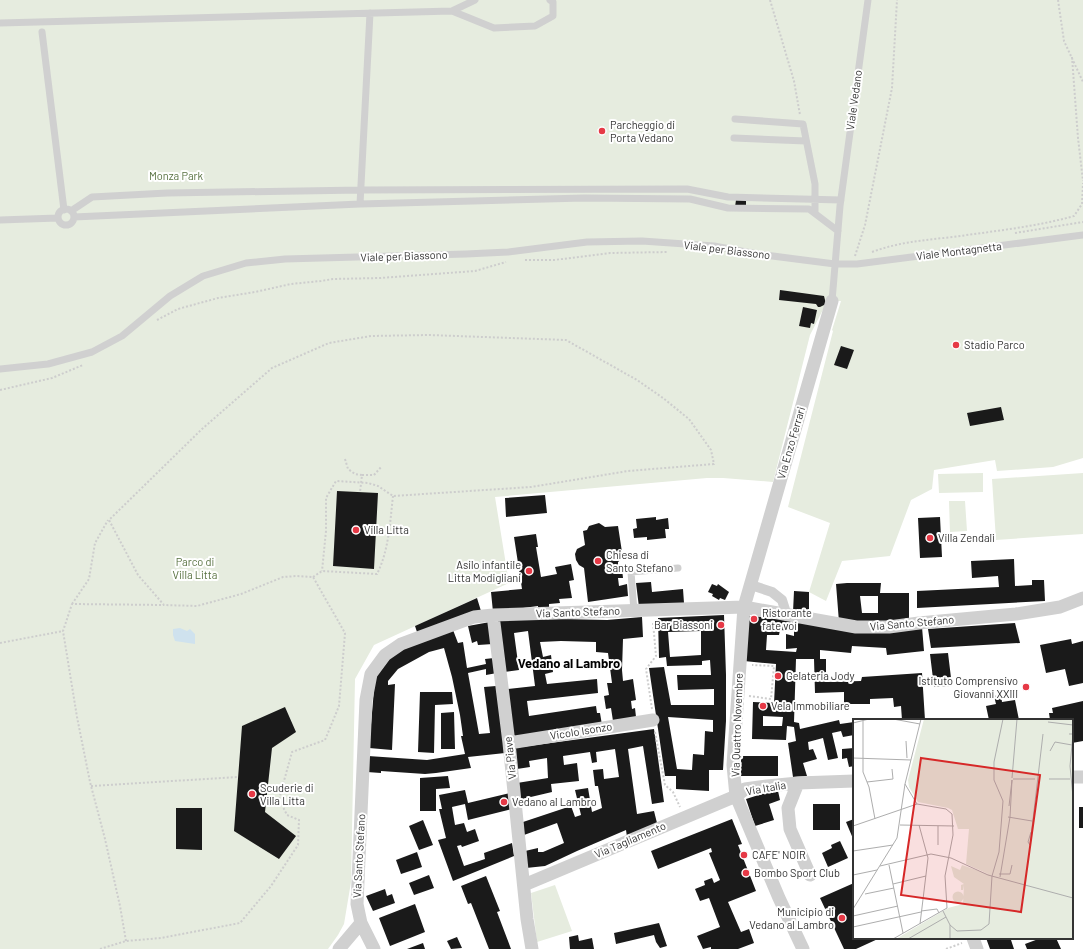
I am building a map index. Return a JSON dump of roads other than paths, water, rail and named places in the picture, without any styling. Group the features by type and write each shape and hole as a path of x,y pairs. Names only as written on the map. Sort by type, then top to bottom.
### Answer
{"street":[{"name":"Via Enzo Ferrari","path":"744,606 832,301"},
{"path":"751,585 772,592 782,600 787,616"},
{"name":"Via Santo Stefano","path":"374,949 361,923 357,904 366,700 371,674 386,654 401,644 474,617 493,615 744,606 787,616 856,627 889,627 1016,614 1060,607 1083,598"},
{"name":"Via Quattro Novembre","path":"744,606 733,765 736,796 779,898 803,949"},
{"name":"Via Piave","path":"493,615 532,949"},
{"name":"Vicolo Isonzo","path":"508,743 653,720"},
{"name":"Via Italia","path":"736,796 745,790 798,783 853,781"},
{"name":"Via Italia","path":"798,783 788,808 790,829 810,876"},
{"name":"Via Tagliamento","path":"524,885 736,796"},
{"path":"339,949 361,923"},
{"path":"973,939 977,949"}],"lane":[{"path":"452,11 475,0"},
{"path":"0,23 452,11 494,28 535,26 553,16 553,2 550,0"},
{"name":"Viale Vedano","path":"832,301 841,200 868,0"},
{"path":"360,204 370,13"},
{"path":"42,32 69,213 72,221 66,225 62,224 58,218"},
{"path":"735,119 803,124 815,184 815,212"},
{"path":"734,138 806,141"},
{"path":"69,213 92,197 175,193 361,190 687,189 728,196 841,200"},
{"path":"58,218 60,212 69,213 584,198 690,199 728,208 809,209 815,212 838,231"},
{"path":"0,220 58,218"},
{"name":"Viale Montagnetta","path":"835,264 857,264 1083,235"},
{"name":"Viale per Biassono","path":"0,369 48,364 92,352 122,336 170,296 203,276 246,263 285,260 508,252 587,242 642,241 714,246 835,264"},
{"path":"634,611 631,572 678,568"}],"water":[{"path":"180,628 187,631 190,629 195,634 195,644 175,641 173,629"}],"place":[{"name":"Parcheggio di Porta Vedano","path":"602,131"},
{"name":"Stadio Parco","path":"956,345"},
{"name":"Villa Litta","path":"356,530"},
{"name":"Villa Zendali","path":"930,538"},
{"name":"Chiesa di Santo Stefano","path":"598,561"},
{"name":"Asilo infantile Litta Modigliani","path":"529,571"},
{"name":"Ristorante fate voi","path":"754,619"},
{"name":"Bar Biassoni","path":"721,625"},
{"name":"Gelateria Jody","path":"778,676"},
{"name":"Istituto Comprensivo Giovanni XXIII","path":"1026,687"},
{"name":"Vela Immobiliare","path":"763,706"},
{"name":"Scuderie di Villa Litta","path":"252,794"},
{"name":"Vedano al Lambro","path":"504,802"},
{"name":"CAFE' NOIR","path":"744,855"},
{"name":"Bombo Sport Club","path":"746,873"},
{"name":"Municipio di Vedano al Lambro","path":"842,918"}],"district":[{"name":"Vedano al Lambro","path":"569,663"}],"park label":[{"name":"Monza Park","path":"176,176"},
{"name":"Parco di Villa Litta","path":"195,568"}]}
